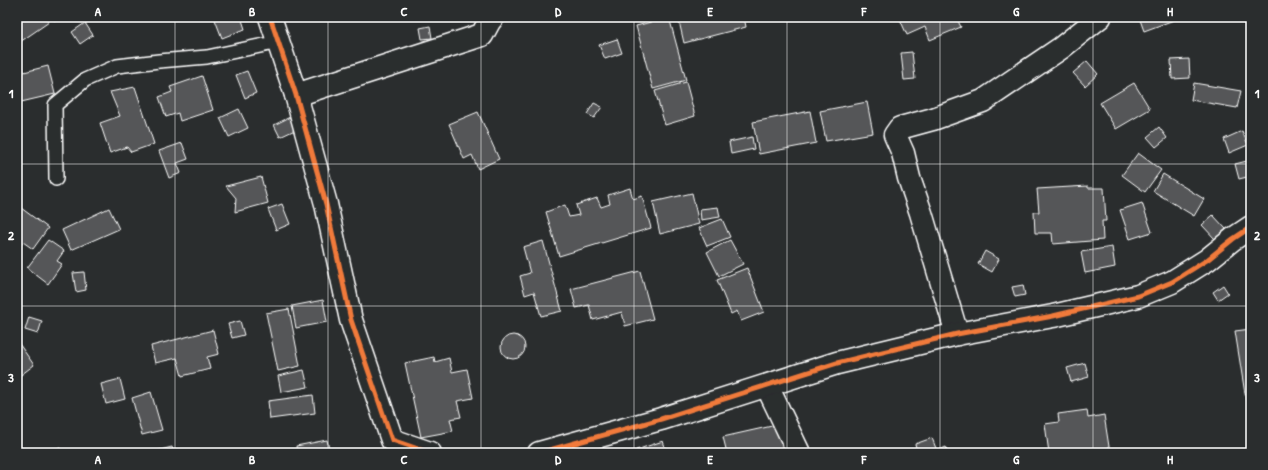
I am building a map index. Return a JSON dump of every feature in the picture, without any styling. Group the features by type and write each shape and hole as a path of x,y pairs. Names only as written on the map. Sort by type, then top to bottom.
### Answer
{"street":[{"path":"270,17 296,95 326,204 351,320 392,440 430,453"},
{"path":"296,95 482,36 493,17"},
{"path":"957,334 922,213 909,178 903,153 895,135 900,128 933,119 983,101 1061,48 1100,17"},
{"path":"539,453 661,419 837,364 957,334 1053,316 1138,296 1172,282 1207,260 1233,239 1251,227"},
{"path":"767,386 799,453"}],"lane":[{"path":"56,179 55,105 85,80 117,66 207,57 279,42"}],"building":[{"path":"17,17 46,17 49,22 17,44"},
{"path":"52,17 60,17 55,21"},
{"path":"214,17 241,17 245,29 222,38"},
{"path":"669,17 686,80 653,89 636,26"},
{"path":"678,17 744,17 746,27 684,43"},
{"path":"899,17 956,17 961,27 930,40 925,27 907,35"},
{"path":"1139,17 1182,17 1144,31"},
{"path":"85,23 93,35 80,44 72,32"},
{"path":"430,26 432,38 422,39 420,28"},
{"path":"617,39 622,53 605,59 599,45"},
{"path":"912,52 915,79 904,80 901,53"},
{"path":"17,59 20,59 24,72 48,66 55,94 17,103"},
{"path":"1189,59 1190,78 1172,79 1171,60"},
{"path":"1087,61 1098,74 1085,86 1073,73"},
{"path":"247,71 256,93 245,98 236,75"},
{"path":"202,76 213,110 180,121 178,113 166,117 159,97 172,92 170,87"},
{"path":"686,82 695,116 665,125 655,91"},
{"path":"1134,83 1150,109 1116,129 1100,103"},
{"path":"1194,83 1241,91 1237,108 1191,100"},
{"path":"135,87 154,144 131,152 127,147 110,153 100,123 120,116 110,92"},
{"path":"867,102 873,133 826,141 820,111"},
{"path":"594,103 602,107 594,118 587,114"},
{"path":"239,109 248,128 229,137 220,118"},
{"path":"810,111 816,143 759,154 753,122"},
{"path":"478,112 499,159 478,169 472,155 464,159 449,124"},
{"path":"290,117 297,129 280,137 274,125"},
{"path":"1159,127 1167,138 1156,147 1147,137"},
{"path":"1242,131 1248,145 1229,153 1224,139"},
{"path":"752,137 754,149 731,154 729,142"},
{"path":"182,143 188,159 177,163 181,173 169,178 159,151"},
{"path":"1138,153 1161,170 1145,192 1122,175"},
{"path":"1251,160 1251,176 1239,179 1235,164"},
{"path":"1163,174 1204,199 1194,216 1153,191"},
{"path":"261,177 268,203 235,212 236,198 226,186"},
{"path":"1088,186 1088,188 1104,188 1106,221 1102,221 1103,240 1053,244 1052,233 1035,233 1034,212 1039,212 1037,189"},
{"path":"630,188 633,199 642,196 651,228 559,256 546,212 565,205 569,217 579,215 576,205 597,198 601,207 610,204 608,195"},
{"path":"692,193 699,224 660,234 653,202"},
{"path":"1142,203 1152,232 1130,239 1120,210"},
{"path":"282,204 290,224 276,230 268,209"},
{"path":"17,205 48,228 33,249 23,242 17,251"},
{"path":"718,207 720,217 701,220 700,209"},
{"path":"109,208 119,229 71,250 62,230"},
{"path":"1213,215 1226,229 1215,239 1202,225"},
{"path":"722,219 730,237 707,246 699,228"},
{"path":"48,240 64,251 57,261 62,264 48,284 27,268"},
{"path":"730,240 743,264 719,276 707,252"},
{"path":"543,241 562,311 541,316 534,292 525,295 520,276 530,273 523,247"},
{"path":"1112,247 1115,267 1085,273 1081,252"},
{"path":"985,251 999,259 992,272 978,264"},
{"path":"747,268 764,312 741,321 737,311 731,314 717,280"},
{"path":"640,271 653,319 625,326 622,312 593,320 589,305 576,308 571,289"},
{"path":"84,272 86,290 76,292 73,273"},
{"path":"1023,285 1025,295 1015,297 1012,287"},
{"path":"1223,285 1228,293 1218,300 1213,292"},
{"path":"323,300 327,322 296,328 292,306"},
{"path":"289,309 300,366 278,371 266,313"},
{"path":"29,317 42,321 38,334 25,330"},
{"path":"240,321 244,335 232,338 228,324"},
{"path":"1251,329 1251,399 1246,400 1235,331"},
{"path":"213,330 219,354 207,357 210,369 182,376 177,358 155,363 151,346"},
{"path":"513,335 518,336 524,342 524,352 518,358 513,359 508,358 502,352 501,347 502,342 508,336"},
{"path":"17,341 34,365 17,378"},
{"path":"434,357 435,362 449,358 452,372 467,369 473,398 457,401 461,417 450,419 453,431 421,437 405,363"},
{"path":"1085,363 1089,377 1071,382 1067,368"},
{"path":"304,370 308,387 281,392 278,376"},
{"path":"120,379 125,399 106,404 101,384"},
{"path":"151,392 162,430 142,435 132,398"},
{"path":"313,395 315,413 270,419 268,401"},
{"path":"1087,410 1088,418 1104,415 1110,453 1049,453 1045,424 1059,422 1058,414"},
{"path":"781,424 788,453 727,453 723,437"},
{"path":"932,438 937,451 946,447 948,453 912,453 917,451 915,444"},
{"path":"327,440 330,453 297,453 296,446"},
{"path":"663,441 667,453 637,453 636,450"},
{"path":"172,447 174,453 148,453"},
{"path":"60,448 61,453 41,453"}],"cycle path":[{"path":"270,17 296,95 326,204 351,320 392,440 430,453"},
{"path":"539,453 661,419 837,363 957,334 1053,316 1138,296 1172,282 1207,260 1233,239 1251,227"}]}
